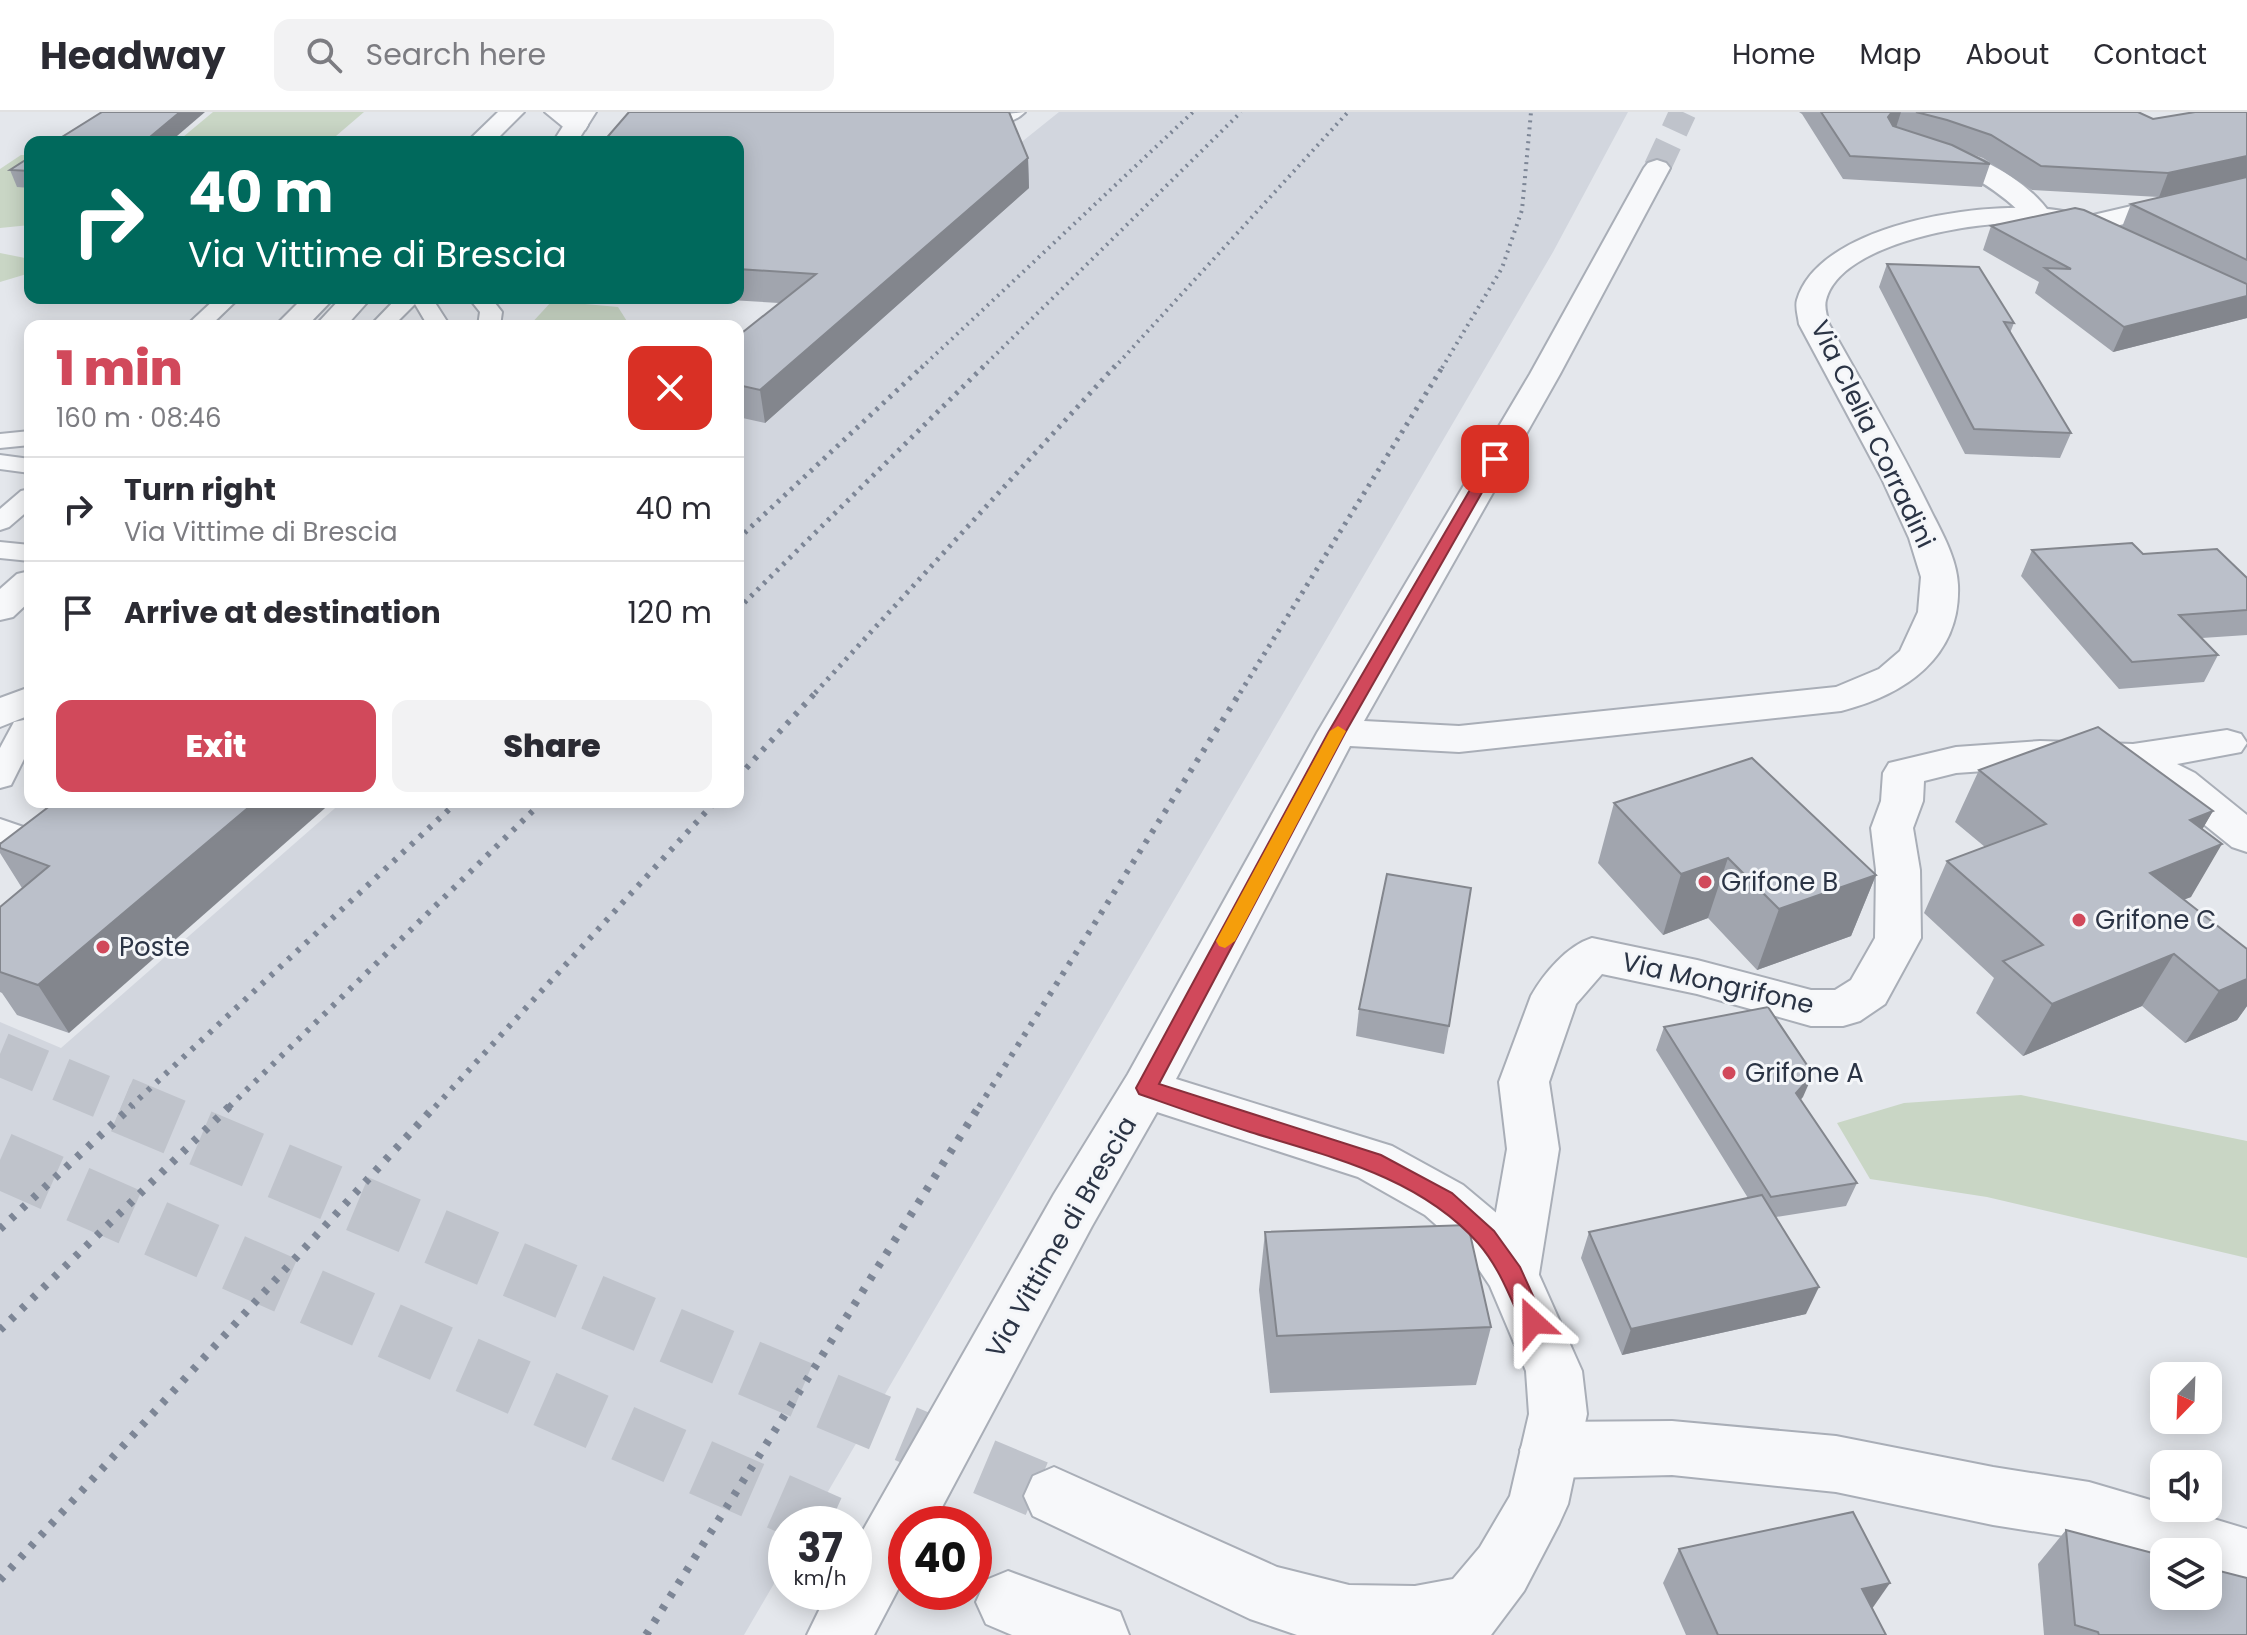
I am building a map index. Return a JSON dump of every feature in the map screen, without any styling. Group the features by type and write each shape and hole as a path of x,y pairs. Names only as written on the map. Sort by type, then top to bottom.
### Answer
{"street":[{"path":"486,136 514,114"},
{"path":"1909,144 1967,163 1995,177 2021,194 2039,216"},
{"name":"Via Vittime di Brescia","path":"839,1635 1073,1210 1146,1088 1337,733 1545,374 1657,168"},
{"path":"2086,225 2247,187"},
{"name":"Via Clelia Corradini","path":"1337,733 1459,739 1841,699 1874,687 1908,667 1926,639 1939,606 1940,579 1931,546 1890,460 1814,324 1811,300 1823,276 1864,247 1915,230 1985,215 2039,216 2086,225"},
{"path":"2086,225 2126,245"},
{"path":"296,320 314,304"},
{"path":"336,320 351,304"},
{"path":"0,609 24,587"},
{"path":"2133,757 2227,743"},
{"name":"Via Mongrifone","path":"1512,1274 1533,1149 1524,1082 1555,996 1592,955 1697,977 1811,1008 1843,1008 1868,992 1898,938 1898,870 1892,828 1902,801 1904,773 1970,759 2040,754 2133,757 2180,783 2247,837"},
{"path":"1054,1496 1272,1597 1349,1617 1464,1621 1502,1569 1538,1504 1558,1414 1554,1371 1512,1274 1487,1237 1444,1200 1374,1161 1220,1115 1146,1088"},
{"path":"1550,1450 1672,1448 1836,1464 1993,1496 2089,1511 2247,1559"},
{"path":"1008,1602 1097,1635"}],"lane":[{"path":"911,112 946,121 981,122 1000,120 1016,112"},
{"path":"204,320 221,304"},
{"path":"390,320 404,304"},
{"path":"0,441 24,439"},
{"path":"0,462 24,465"},
{"path":"0,522 24,501"},
{"path":"0,550 24,552"},
{"path":"0,778 17,720"},
{"path":"0,830 30,841"}],"shaded area":[{"path":"1059,112 1628,112 1553,252 820,1506 768,1506 768,1594 744,1635 0,1635 0,1022 61,1048 335,808 744,808 744,365"}],"green space":[{"path":"213,112 364,112 336,136 184,136"},
{"path":"24,155 24,226 0,228 0,169"},
{"path":"0,253 24,258 24,275 0,282"},
{"path":"549,304 585,304 618,307 626,320 535,320"},
{"path":"2021,1095 2247,1141 2247,1258 1987,1197 1870,1179 1837,1123 1904,1103"}],"building":[{"path":"102,112 180,112 151,136 64,136"},
{"path":"629,112 1009,112 1028,158 760,390 744,386 744,331 816,274 744,269 744,136 608,136"},
{"path":"1821,112 1892,112 1888,117 1893,126 1952,145 1990,164 1850,156"},
{"path":"1916,112 2138,112 2153,119 2195,112 2247,112 2247,156 2168,173 2041,166 1991,135"},
{"path":"24,161 24,171 10,170"},
{"path":"2247,177 2247,260 2131,204"},
{"path":"2075,208 2247,284 2247,296 2124,327 2045,268 2071,269 1991,226"},
{"path":"1887,264 1979,267 2014,323 2004,322 2071,433 1974,429"},
{"path":"2132,543 2143,554 2217,549 2247,578 2247,610 2179,615 2218,655 2132,662 2032,550"},
{"path":"2098,727 2213,811 2190,820 2222,844 2150,873 2247,949 2247,979 2219,991 2174,954 2052,1004 2003,961 2043,945 1947,861 2046,824 1979,770"},
{"path":"1752,758 1876,875 1779,909 1728,858 1681,874 1614,803"},
{"path":"47,808 248,808 38,985 0,972 0,907 49,866 0,848 0,844"},
{"path":"1387,874 1471,888 1449,1026 1359,1009"},
{"path":"1768,1007 1813,1074 1796,1093 1857,1183 1771,1197 1664,1027"},
{"path":"1762,1195 1819,1287 1631,1329 1589,1232"},
{"path":"1468,1225 1491,1327 1277,1336 1265,1232"},
{"path":"1853,1512 1890,1583 1862,1589 1886,1635 1718,1635 1679,1549"},
{"path":"2066,1530 2150,1552 2150,1610 2222,1610 2222,1572 2247,1578 2247,1635 2099,1635 2075,1625"}],"tunnel":[{"path":"1657,168 1683,112"},
{"path":"0,1054 127,1107"},
{"path":"122,1105 1054,1496"},
{"path":"0,1160 789,1506"}],"railway":[{"path":"921,368 1193,112"},
{"path":"982,368 1241,112"},
{"path":"1114,368 1348,112"},
{"path":"1442,368 1502,268 1522,210 1531,112"},
{"path":"744,533 923,366"},
{"path":"744,603 984,366"},
{"path":"815,693 1115,366"},
{"path":"1240,693 1443,366"},
{"path":"744,770 817,691"},
{"path":"979,1107 1241,691"},
{"path":"130,1107 451,808"},
{"path":"229,1107 536,808"},
{"path":"435,1107 709,808"},
{"path":"0,1229 133,1105"},
{"path":"0,1330 231,1105"},
{"path":"0,1580 436,1105"},
{"path":"646,1635 980,1105"}],"slow traffic":[{"path":"1225,941 1338,731"}],"place":[{"name":"Grifone B","path":"1705,882"},
{"name":"Grifone C","path":"2079,920"},
{"name":"Poste","path":"103,947"},
{"name":"Grifone A","path":"1729,1073"}],"route":[{"path":"1495,459 1337,733 1146,1088 1220,1115 1374,1161 1444,1200 1487,1237 1512,1274 1533,1322"}]}
